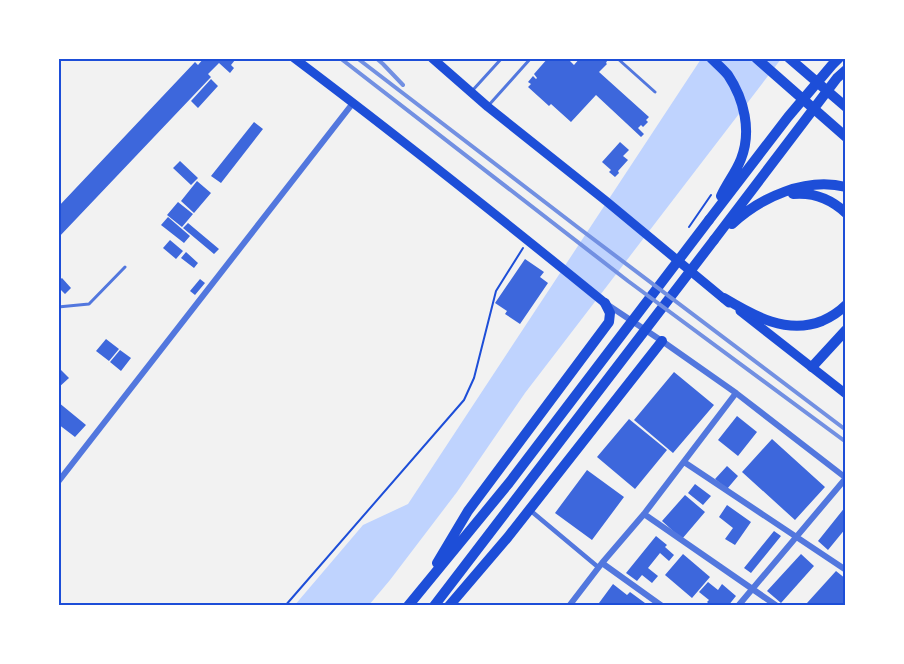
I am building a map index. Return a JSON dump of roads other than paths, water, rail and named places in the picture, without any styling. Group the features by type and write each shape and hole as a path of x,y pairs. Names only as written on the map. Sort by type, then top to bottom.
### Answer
{"main road":[{"path":"294,58 548,257 605,303 610,313 609,322 468,511 423,587"},
{"path":"432,58 488,107 846,394"},
{"path":"709,220 742,157 746,142 745,116 735,87 711,58"},
{"path":"756,58 846,137"},
{"path":"408,606 509,483 788,117 839,58"},
{"path":"789,59 846,107"},
{"path":"434,606 846,69"},
{"path":"714,240 740,217 778,195 811,186 826,185 846,188"},
{"path":"778,195 800,193 818,196 834,203 846,213"},
{"path":"724,298 756,316 789,326 810,325 839,312 846,305"},
{"path":"812,368 846,330"},
{"path":"449,606 529,510 662,341"}],"street":[{"path":"58,482 353,103"},
{"path":"605,303 736,393 846,478 738,606"},
{"path":"569,606 600,565 644,514 736,393"},
{"path":"684,462 846,570"},
{"path":"529,510 600,565 662,606"},
{"path":"644,514 777,606"}],"lane":[{"path":"471,92 502,58"},
{"path":"488,107 531,58"},
{"path":"617,58 655,92"},
{"path":"58,308 89,304 125,267"}],"water":[{"path":"701,59 781,59 525,393 457,492 369,605 294,606 363,525 408,504"}],"railway":[{"path":"340,58 628,281 846,442"},
{"path":"357,58 846,430"},
{"path":"376,58 403,85"}]}
